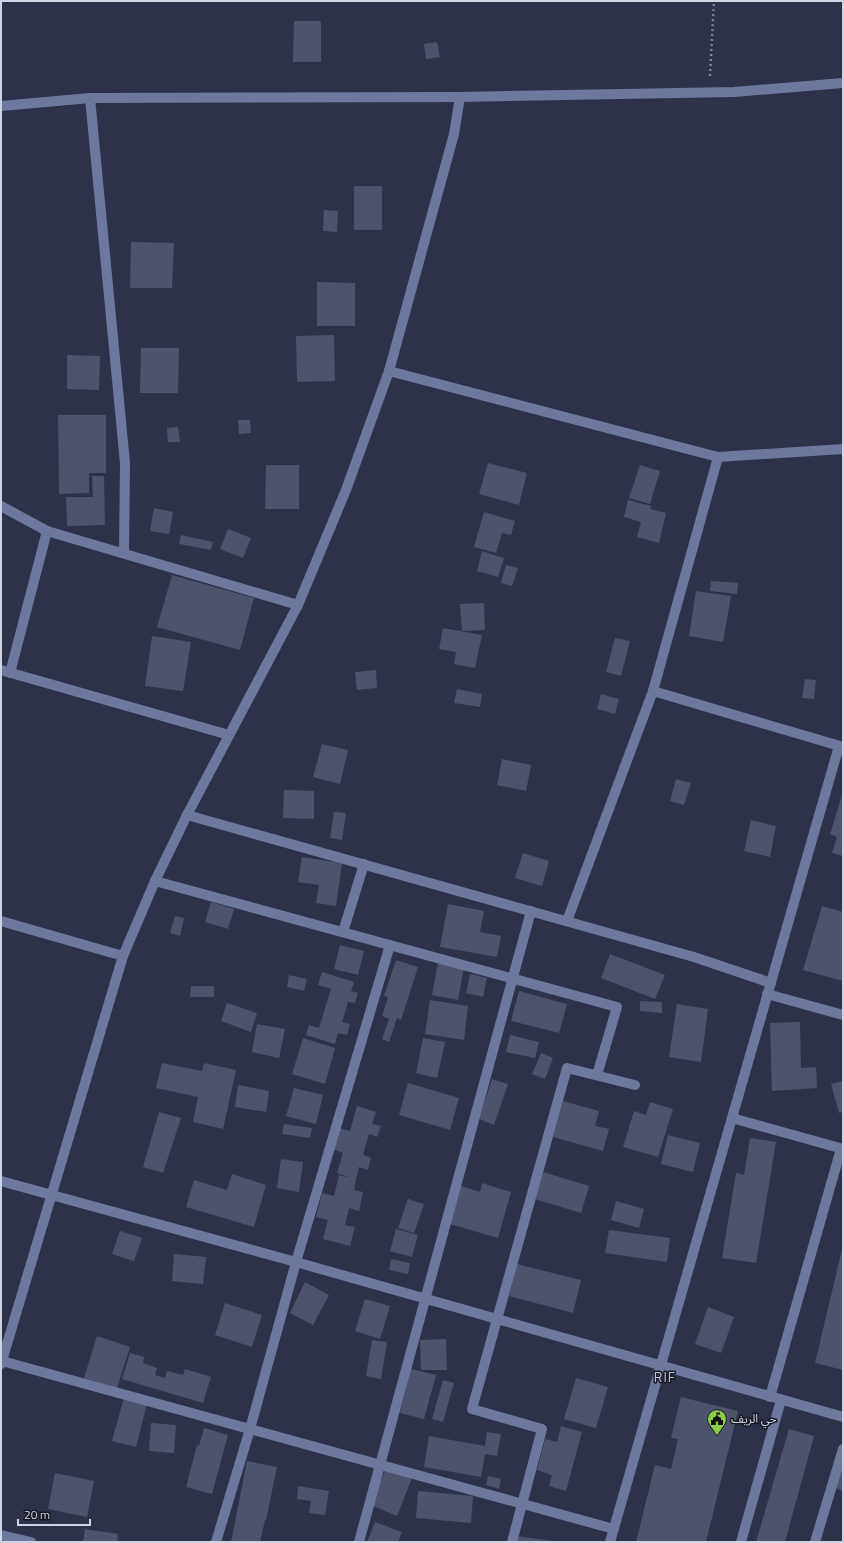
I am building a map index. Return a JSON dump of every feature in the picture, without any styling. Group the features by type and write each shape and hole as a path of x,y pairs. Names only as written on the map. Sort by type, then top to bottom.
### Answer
{"street":[{"path":"1,106 90,98 460,97 709,93 843,83"},
{"path":"460,97 454,134 389,371 346,490 298,605 187,815 155,881 123,956 2,1363 250,1429 614,1529"},
{"path":"90,98 125,463 124,553"},
{"path":"389,371 718,457 843,449"},
{"path":"567,921 653,691 718,457"},
{"path":"1,506 46,531 298,605"},
{"path":"46,531 5,672 229,735"},
{"path":"610,1542 770,983 841,746 653,691"},
{"path":"187,815 567,921 694,958 770,983"},
{"path":"343,932 364,864"},
{"path":"155,881 617,1007 596,1075"},
{"path":"359,1542 531,911"},
{"path":"1,922 123,956"},
{"path":"216,1542 250,1429 296,1262 390,945"},
{"path":"767,994 843,1016"},
{"path":"512,1542 542,1429 472,1409 567,1068 635,1084"},
{"path":"732,1118 842,1149 770,1397"},
{"path":"1,1181 296,1262 843,1418"},
{"path":"741,1542 782,1400"},
{"path":"815,1542 843,1449"},
{"path":"1,1535 31,1542"}],"path":[{"path":"709,93 714,1"}],"building":[{"path":"294,21 321,21 321,62 293,62"},
{"path":"437,42 440,57 426,59 424,44"},
{"path":"354,186 382,186 382,230 354,230"},
{"path":"324,210 338,211 337,232 323,231"},
{"path":"131,242 174,243 172,288 130,288"},
{"path":"317,282 355,283 355,326 317,326"},
{"path":"334,335 335,381 297,382 296,336"},
{"path":"141,348 179,348 178,393 140,393"},
{"path":"67,355 100,356 99,390 67,389"},
{"path":"58,415 106,415 106,473 89,473 89,493 59,494"},
{"path":"238,420 250,420 251,433 239,434"},
{"path":"178,427 180,442 168,442 167,428"},
{"path":"488,463 527,473 519,505 479,494"},
{"path":"266,465 299,465 299,509 265,509"},
{"path":"640,465 660,471 650,504 629,498"},
{"path":"92,476 104,476 105,525 67,526 66,497 93,497"},
{"path":"628,500 651,506 650,509 666,513 659,543 637,537 641,522 624,517"},
{"path":"154,508 173,512 169,534 150,531"},
{"path":"484,512 515,521 511,535 502,533 496,553 474,547"},
{"path":"228,529 251,538 243,558 220,549"},
{"path":"181,535 213,542 211,550 179,544"},
{"path":"482,551 504,558 498,577 477,571"},
{"path":"506,565 518,568 512,586 501,583"},
{"path":"172,575 254,598 240,650 157,627"},
{"path":"711,581 738,583 737,594 710,591"},
{"path":"696,591 731,596 723,642 689,636"},
{"path":"484,603 485,630 462,631 460,604"},
{"path":"443,628 482,635 475,668 454,664 456,652 439,649"},
{"path":"152,636 191,642 183,691 145,686"},
{"path":"615,638 630,641 621,676 606,672"},
{"path":"376,670 377,688 357,690 355,672"},
{"path":"805,679 816,680 814,699 802,698"},
{"path":"457,689 482,694 480,707 454,703"},
{"path":"601,694 619,699 615,714 597,709"},
{"path":"322,744 348,750 340,784 313,777"},
{"path":"502,759 531,765 526,791 497,785"},
{"path":"676,779 691,783 684,805 670,801"},
{"path":"284,790 314,791 314,819 283,818"},
{"path":"843,792 843,856 832,853 837,837 830,834"},
{"path":"334,812 346,813 342,840 330,838"},
{"path":"751,820 776,826 770,857 744,851"},
{"path":"523,853 549,861 542,886 515,878"},
{"path":"302,857 342,863 336,906 316,903 319,885 298,882"},
{"path":"211,902 234,909 228,929 205,922"},
{"path":"448,904 484,911 480,932 501,936 497,957 440,947"},
{"path":"822,906 843,912 843,981 803,970"},
{"path":"175,916 184,918 180,936 170,933"},
{"path":"340,945 364,951 358,975 334,969"},
{"path":"610,954 665,975 655,999 601,978"},
{"path":"396,960 418,967 401,1020 397,1018 389,1042 382,1039 389,1019 382,1016 388,997 384,996"},
{"path":"438,963 464,967 458,1000 432,995"},
{"path":"322,972 354,982 351,991 358,993 355,1003 348,1002 342,1022 350,1024 347,1035 338,1033 335,1044 306,1035 309,1025 319,1028 331,989 318,985"},
{"path":"470,974 487,978 483,997 466,993"},
{"path":"289,975 307,979 304,991 287,987"},
{"path":"191,986 214,986 214,997 190,997"},
{"path":"519,991 567,1004 559,1033 511,1021"},
{"path":"430,1000 468,1006 464,1040 425,1034"},
{"path":"640,1001 662,1002 662,1013 640,1011"},
{"path":"227,1003 257,1013 251,1032 221,1021"},
{"path":"677,1004 708,1009 701,1062 669,1057"},
{"path":"800,1022 801,1068 816,1067 817,1088 772,1091 770,1023"},
{"path":"257,1024 285,1029 279,1058 252,1052"},
{"path":"510,1035 539,1042 535,1058 506,1052"},
{"path":"303,1038 335,1048 325,1084 292,1074"},
{"path":"423,1038 445,1042 437,1078 416,1073"},
{"path":"541,1053 553,1058 545,1079 532,1074"},
{"path":"162,1063 202,1071 204,1063 236,1070 223,1129 193,1122 198,1097 156,1088"},
{"path":"492,1079 508,1084 494,1125 479,1119"},
{"path":"843,1081 843,1112 839,1113 831,1084"},
{"path":"408,1083 459,1098 450,1130 399,1115"},
{"path":"238,1085 269,1091 266,1112 235,1107"},
{"path":"294,1088 323,1095 316,1124 286,1116"},
{"path":"563,1101 599,1111 595,1126 609,1129 603,1151 553,1137"},
{"path":"650,1102 673,1109 658,1157 623,1147 634,1111 646,1115"},
{"path":"357,1106 376,1112 372,1124 381,1126 377,1137 369,1134 363,1155 371,1158 368,1170 359,1167 354,1190 363,1192 359,1211 349,1208 345,1225 355,1227 350,1246 323,1239 328,1220 316,1217 322,1193 334,1196 339,1175 351,1178 337,1173 343,1153 332,1149 339,1128 350,1131"},
{"path":"159,1112 181,1118 163,1173 143,1167"},
{"path":"284,1124 312,1128 310,1138 282,1134"},
{"path":"668,1135 700,1143 693,1172 661,1164"},
{"path":"750,1138 776,1142 756,1263 722,1258 736,1173 744,1175"},
{"path":"281,1159 303,1162 299,1192 277,1188"},
{"path":"543,1172 589,1186 581,1213 535,1199"},
{"path":"232,1174 266,1185 254,1227 186,1207 194,1180 227,1190"},
{"path":"482,1183 511,1192 498,1238 450,1224 461,1186 480,1192"},
{"path":"408,1199 424,1204 414,1233 398,1228"},
{"path":"616,1201 644,1209 639,1228 611,1220"},
{"path":"396,1229 418,1235 412,1257 390,1251"},
{"path":"609,1230 670,1238 667,1262 605,1253"},
{"path":"120,1231 142,1238 134,1261 112,1254"},
{"path":"843,1245 843,1370 815,1363"},
{"path":"174,1254 206,1257 203,1284 172,1281"},
{"path":"391,1259 410,1263 408,1274 389,1270"},
{"path":"517,1264 581,1280 573,1313 509,1296"},
{"path":"305,1282 329,1295 313,1325 290,1313"},
{"path":"365,1299 390,1306 380,1339 355,1331"},
{"path":"225,1303 262,1315 252,1347 215,1335"},
{"path":"708,1307 734,1317 721,1353 695,1344"},
{"path":"97,1336 130,1347 117,1388 84,1378"},
{"path":"446,1339 447,1370 421,1370 420,1340"},
{"path":"372,1340 387,1342 381,1379 366,1376"},
{"path":"130,1353 144,1357 143,1363 157,1368 155,1375 165,1378 167,1371 183,1375 185,1369 211,1377 203,1403 122,1379"},
{"path":"411,1369 436,1375 424,1419 400,1413"},
{"path":"576,1378 608,1387 596,1428 564,1419"},
{"path":"443,1380 454,1383 443,1422 432,1419"},
{"path":"124,1397 147,1404 136,1447 112,1441"},
{"path":"681,1397 738,1411 706,1542 636,1542 655,1465 671,1469 678,1439 671,1438"},
{"path":"151,1423 176,1425 174,1453 149,1451"},
{"path":"561,1426 582,1432 566,1491 549,1486 552,1475 537,1470 545,1439 557,1442"},
{"path":"204,1428 228,1435 212,1494 186,1487 197,1445 199,1446"},
{"path":"789,1429 814,1436 785,1542 756,1542"},
{"path":"487,1432 501,1434 497,1456 485,1454 481,1477 424,1467 429,1436 485,1446"},
{"path":"843,1460 843,1491 835,1488"},
{"path":"247,1461 277,1467 260,1542 231,1542"},
{"path":"386,1468 412,1478 397,1516 371,1505"},
{"path":"55,1473 94,1481 87,1517 48,1509"},
{"path":"488,1476 501,1479 499,1489 486,1485"},
{"path":"298,1486 329,1491 325,1515 309,1513 311,1501 297,1499"},
{"path":"418,1491 473,1496 471,1523 416,1518"},
{"path":"375,1522 402,1532 398,1542 367,1542"},
{"path":"85,1529 118,1534 117,1542 83,1542"},
{"path":"516,1536 552,1541 552,1542 515,1542"}],"place":[{"name":"حي الريف","path":"717,1436"}],"district":[{"name":"RIF","path":"665,1377"}]}
